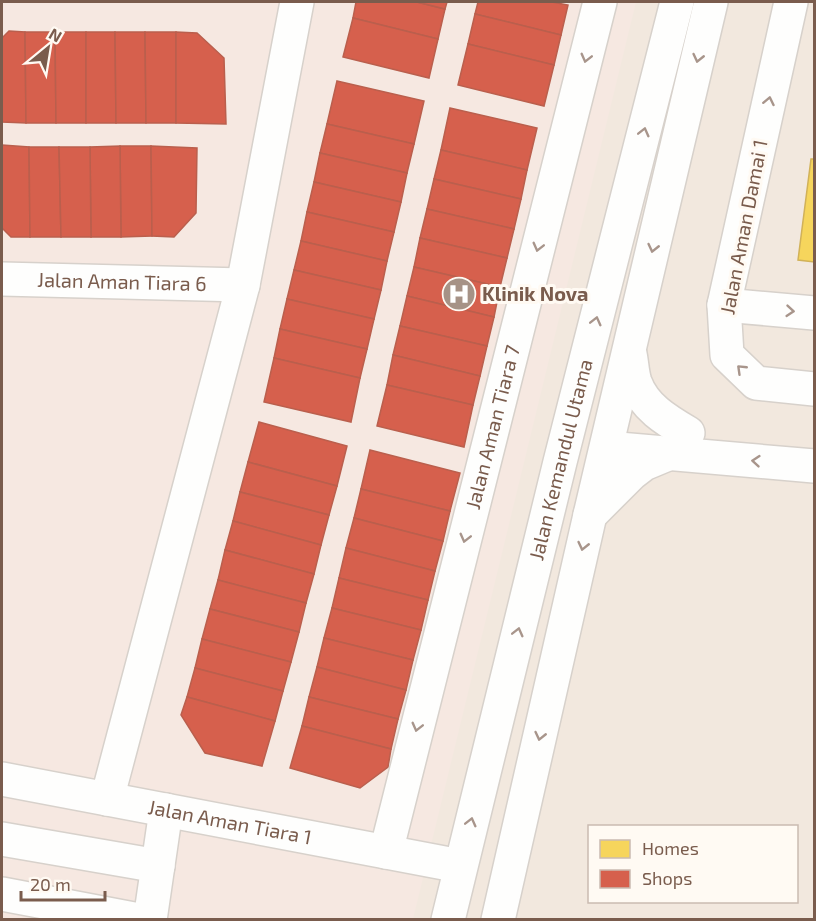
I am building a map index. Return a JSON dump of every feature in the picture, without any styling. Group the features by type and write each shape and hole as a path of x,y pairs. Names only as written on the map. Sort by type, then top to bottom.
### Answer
{"street":[{"path":"107,799 243,285 297,2"},
{"name":"Jalan Aman Tiara 7","path":"386,852 600,2"},
{"name":"Jalan Kemandul Utama","path":"448,920 560,462 677,2"},
{"name":"Jalan Kemandul Utama","path":"498,920 590,515 604,435 630,349 711,2"},
{"name":"Jalan Aman Damai 1","path":"791,2 724,305 727,355 756,383 814,389"},
{"name":"Jalan Aman Tiara 6","path":"2,279 243,285"},
{"path":"724,305 814,313"},
{"path":"630,349 634,381 645,401 660,416 678,443"},
{"path":"580,388 604,435"},
{"path":"560,462 604,435 678,443 814,466"},
{"path":"590,515 644,464 678,443 814,444"},
{"name":"Jalan Aman Tiara 1","path":"2,779 460,866"},
{"path":"150,920 166,810"},
{"path":"2,839 158,866"},
{"path":"2,894 139,920"}],"shaded area":[{"path":"2,2 814,2 814,919 2,920"},
{"path":"2,2 636,2 413,919 2,920"}],"building: Homes":[{"path":"811,159 814,159 814,262 798,260"}],"building: Shops":[{"path":"356,2 417,2 445,9 438,39 353,18"},
{"path":"417,2 447,2 445,9"},
{"path":"478,2 552,2 568,5 561,35 475,14"},
{"path":"475,14 561,35 554,65 468,44"},
{"path":"353,18 438,39 429,78 343,57"},
{"path":"9,31 25,32 26,123 2,122 2,38"},
{"path":"25,32 55,32 56,123 26,123"},
{"path":"55,32 86,32 86,123 56,123"},
{"path":"86,32 115,32 116,123 86,123"},
{"path":"115,32 145,32 146,123 116,123"},
{"path":"145,32 176,32 176,123 146,123"},
{"path":"176,32 197,33 224,58 226,124 176,123"},
{"path":"468,44 554,65 544,106 458,85"},
{"path":"337,81 424,101 414,144 327,124"},
{"path":"450,108 537,128 527,170 441,150"},
{"path":"327,124 414,144 407,173 320,153"},
{"path":"2,145 29,147 30,237 11,237 2,228"},
{"path":"120,146 151,146 152,236 121,237"},
{"path":"120,146 121,237 91,237 90,147"},
{"path":"151,146 197,148 196,213 174,237 152,236"},
{"path":"29,147 59,147 61,237 30,237"},
{"path":"59,147 90,147 91,237 61,237"},
{"path":"441,150 527,170 521,199 434,179"},
{"path":"320,153 407,173 401,202 314,182"},
{"path":"434,179 521,199 514,229 427,209"},
{"path":"314,182 401,202 394,232 307,212"},
{"path":"427,209 514,229 507,258 420,238"},
{"path":"307,212 394,232 387,261 301,241"},
{"path":"420,238 507,258 500,287 414,267"},
{"path":"301,241 387,261 381,290 294,270"},
{"path":"414,267 500,287 494,317 407,296"},
{"path":"294,270 381,290 374,319 287,299"},
{"path":"407,296 494,317 487,346 400,326"},
{"path":"287,299 374,319 367,349 280,329"},
{"path":"400,326 487,346 480,376 393,355"},
{"path":"280,329 367,349 360,378 274,358"},
{"path":"393,355 480,376 473,405 387,385"},
{"path":"274,358 360,378 351,422 264,402"},
{"path":"387,385 473,405 464,447 377,426"},
{"path":"259,422 347,446 337,486 248,462"},
{"path":"370,450 460,473 450,511 361,489"},
{"path":"248,462 337,486 329,515 240,492"},
{"path":"361,489 450,511 443,541 354,518"},
{"path":"240,492 329,515 321,545 233,521"},
{"path":"354,518 443,541 435,571 346,548"},
{"path":"233,521 321,545 314,574 225,550"},
{"path":"346,548 435,571 428,600 339,578"},
{"path":"225,550 314,574 306,603 218,580"},
{"path":"339,578 428,600 421,630 332,608"},
{"path":"218,580 306,603 299,632 210,609"},
{"path":"332,608 421,630 413,660 324,638"},
{"path":"210,609 299,632 291,662 202,639"},
{"path":"324,638 413,660 406,690 317,667"},
{"path":"202,639 291,662 283,691 195,668"},
{"path":"317,667 406,690 398,719 309,697"},
{"path":"195,668 283,691 275,721 187,697"},
{"path":"187,697 275,721 262,766 205,753 181,715"},
{"path":"309,697 398,719 391,749 302,726"},
{"path":"302,726 391,749 388,767 360,788 290,768"}],"place":[{"name":"Klinik Nova","path":"459,294"}]}
